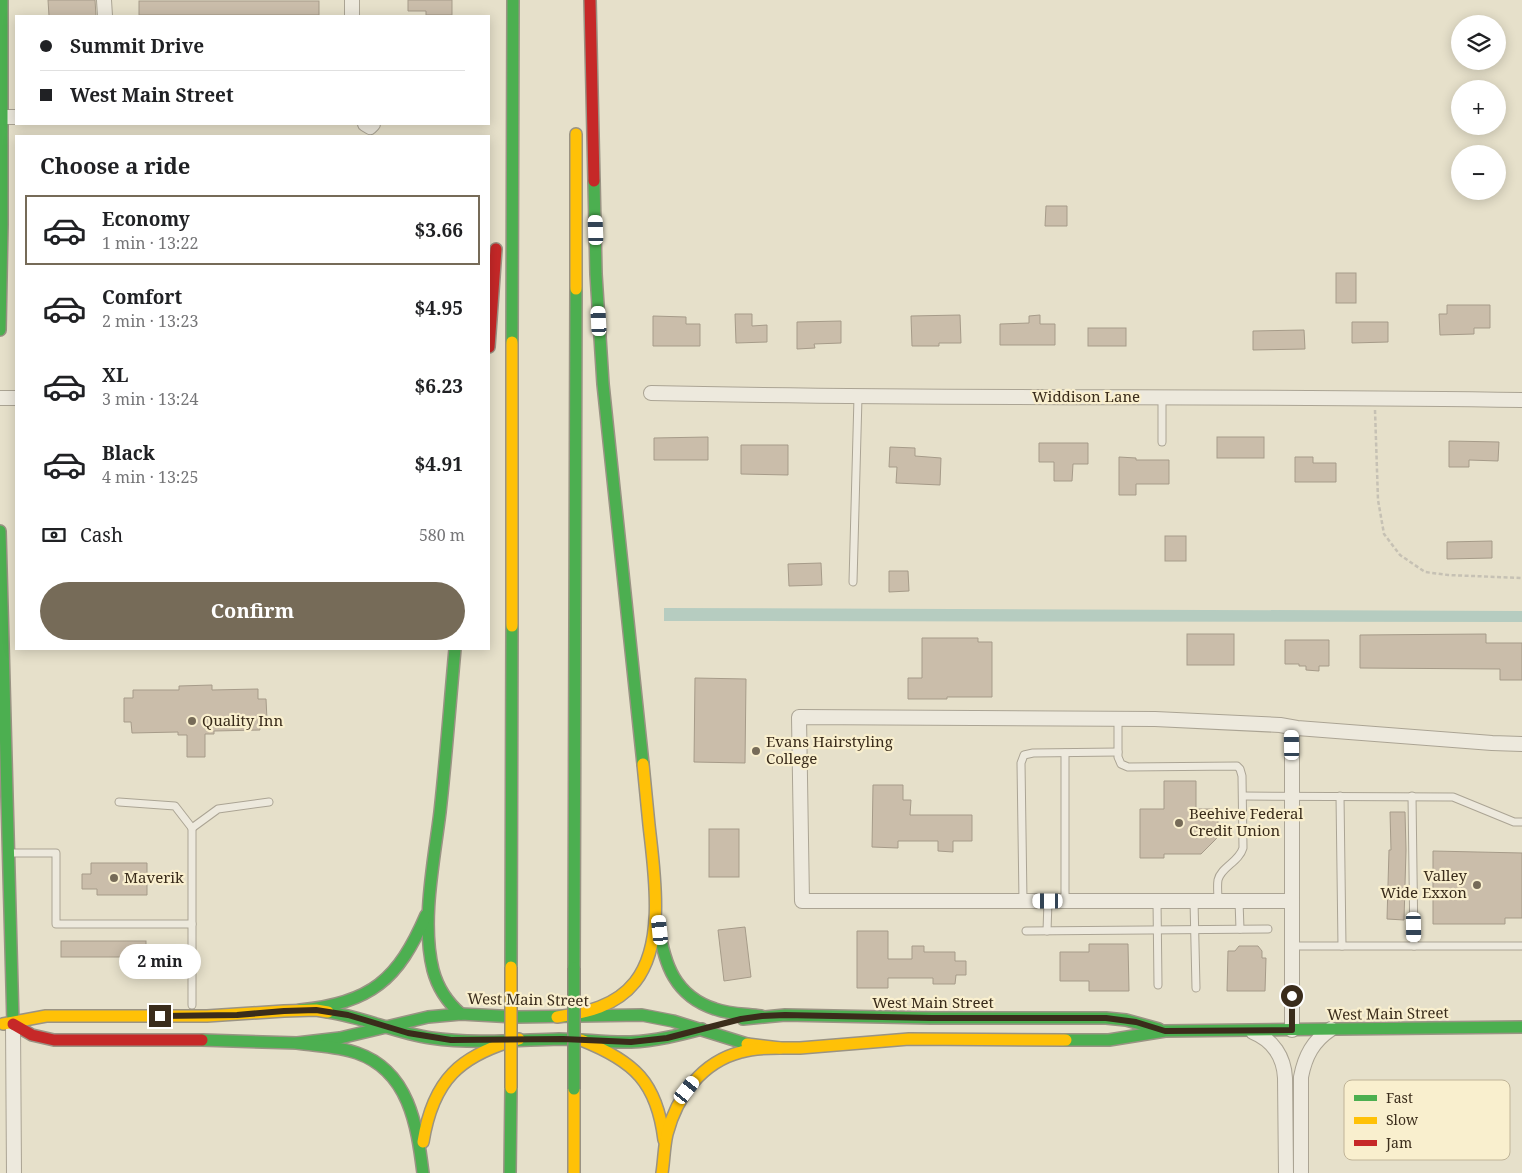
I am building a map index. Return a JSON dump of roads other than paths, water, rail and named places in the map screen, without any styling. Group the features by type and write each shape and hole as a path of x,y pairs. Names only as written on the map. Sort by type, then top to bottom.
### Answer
{"main road":[{"path":"0,330 0,293 9,117 2,0"},
{"path":"590,0 597,285 604,397 642,746 662,952 670,973 684,992 704,1005 716,1009 762,1016"},
{"path":"501,174 513,3"},
{"path":"510,1173 513,3"},
{"path":"574,1173 576,120"},
{"path":"490,333 497,233"},
{"path":"0,531 8,852 6,1024"},
{"path":"455,650 444,776 428,917 435,974 444,998 448,1004 461,1014"},
{"path":"557,1017 583,1014 595,1010 617,999 634,984 644,967 650,949 654,921 654,884"},
{"path":"300,1010 341,1004 359,997 380,985 397,968 412,946 420,930 430,897"},
{"name":"West Main Street","path":"6,1024 46,1016 208,1016 316,1010 348,1015 408,1033 451,1040 650,1041 722,1023 762,1016 785,1015 931,1018 1106,1018 1139,1023 1165,1031"},
{"name":"West Main Street","path":"6,1024 28,1034 54,1040 199,1040 297,1043 340,1038 428,1016 461,1014 557,1017 642,1015 673,1021 742,1043 780,1048 909,1039 1109,1040 1165,1031 1522,1027"},
{"path":"423,1168 422,1149 426,1121 434,1099 444,1083 459,1066 477,1054 494,1046 519,1039"},
{"path":"580,1040 607,1050 619,1057 641,1076 657,1104 664,1132 665,1146"},
{"path":"297,1043 357,1053 378,1063 388,1072 401,1088 413,1113 421,1146 423,1168"},
{"path":"662,1173 665,1146 673,1115 687,1090 704,1071 715,1063 740,1052 766,1047 780,1048"}],"street":[{"path":"104,0 104,15"},
{"path":"352,0 352,15"},
{"name":"Widdison Lane","path":"651,393 858,397 1522,400"},
{"path":"0,398 15,398"},
{"path":"1292,901 802,901 799,717 1155,719 1280,725 1292,728 1486,743 1522,744"},
{"path":"1292,728 1292,1030"},
{"path":"6,1024 14,1173"},
{"path":"1301,1173 1303,1066 1306,1056 1317,1041 1331,1029"},
{"path":"1250,1030 1268,1040 1275,1047 1283,1063 1286,1078 1286,1173"}],"lane":[{"path":"853,582 858,397"},
{"path":"1162,397 1162,442"},
{"path":"1118,719 1118,752 1121,764 1128,766 1237,766 1240,769 1243,796 1241,853 1218,879 1218,901"},
{"path":"1023,901 1021,763 1024,755 1033,753 1118,752"},
{"path":"1065,901 1066,753"},
{"path":"1243,796 1453,797 1514,822 1522,822"},
{"path":"1340,796 1342,946"},
{"path":"1412,796 1414,946"},
{"path":"119,802 175,806 192,828 192,1005"},
{"path":"192,828 218,809 269,802"},
{"path":"8,852 56,852 56,924 192,924"},
{"path":"1047,930 1048,901"},
{"path":"1157,901 1158,986"},
{"path":"1194,901 1196,988"},
{"path":"1239,901 1240,929"},
{"path":"1026,930 1268,929"},
{"path":"1292,946 1522,946"}],"place":[{"name":"Quality Inn","path":"192,721"},
{"name":"Evans Hairstyling College","path":"756,751"},
{"name":"Beehive Federal Credit Union","path":"1179,823"},
{"name":"Maverik","path":"114,878"},
{"name":"Valley Wide Exxon","path":"1477,885"}]}
